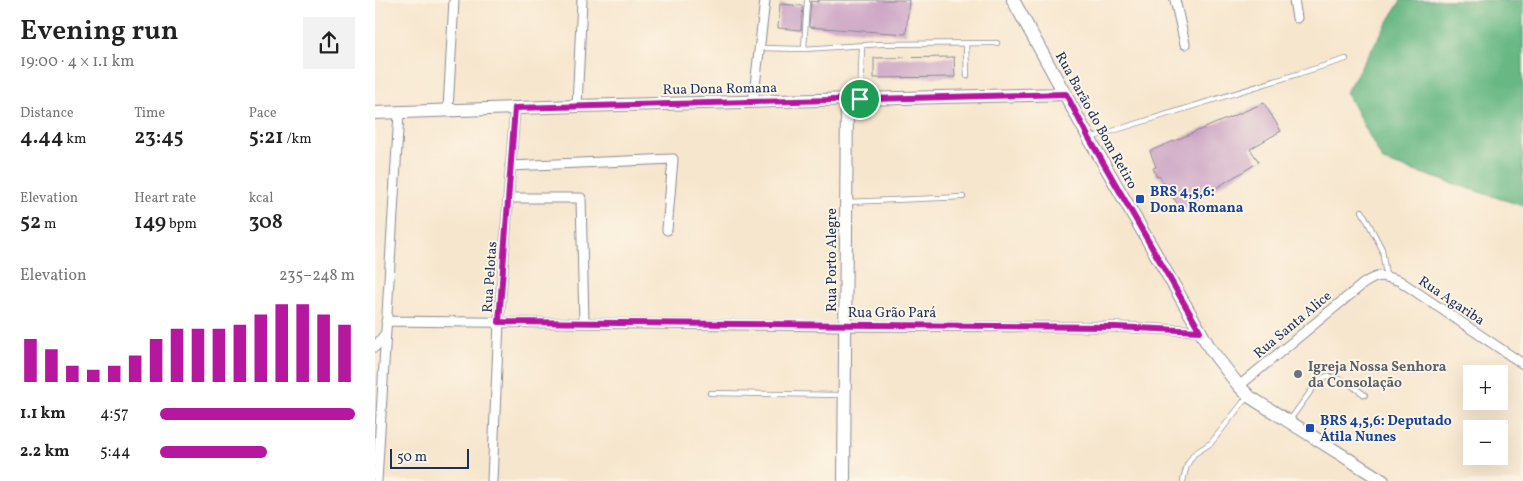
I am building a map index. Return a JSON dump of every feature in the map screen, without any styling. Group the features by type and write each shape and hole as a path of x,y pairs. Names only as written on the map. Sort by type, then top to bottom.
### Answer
{"street":[{"path":"448,110 454,0"},
{"path":"577,106 583,0"},
{"path":"753,103 765,0"},
{"name":"Rua Barão do Bom Retiro","path":"1013,0 1089,138 1211,350 1249,396 1383,481"},
{"path":"1175,0 1185,44"},
{"path":"1294,0 1297,18"},
{"name":"Rua Dona Romana","path":"375,113 1066,94"},
{"name":"Rua Porto Alegre","path":"844,481 847,202 853,99"},
{"name":"Rua Pelotas","path":"492,481 499,322 515,108"},
{"path":"377,481 379,372 385,334 399,113"},
{"path":"510,166 673,159 667,230"},
{"path":"509,198 581,198 584,322"},
{"name":"Rua Santa Alice","path":"1239,386 1363,284 1375,276 1386,276"},
{"name":"Rua Agariba","path":"1386,276 1400,281 1523,364"},
{"name":"Rua Grão Pará","path":"386,321 1115,327 1200,331"},
{"path":"375,347 385,334"}],"lane":[{"path":"804,49 807,0"},
{"path":"759,48 804,49 862,45 997,43"},
{"path":"966,44 967,76"},
{"path":"853,99 862,45"},
{"path":"1089,138 1346,59"},
{"path":"847,202 963,196"},
{"path":"1362,211 1383,249 1386,276"},
{"path":"1288,422 1319,380 1327,376 1345,381 1365,395"},
{"path":"710,393 845,395"},
{"path":"1183,481 1187,465 1194,454 1211,443 1249,396"}],"green space":[{"path":"1401,0 1523,0 1523,206 1383,161 1346,92"}],"building":[{"path":"818,0 909,0 906,34 809,27 811,1 818,2"},
{"path":"780,4 803,6 801,30 778,28"},
{"path":"954,57 955,77 874,78 874,58"},
{"path":"1264,103 1281,131 1250,149 1259,162 1181,209 1159,176 1157,177 1153,168 1156,167 1150,151"}],"place":[{"name":"BRS 4,5,6: Dona Romana","path":"1140,199"},
{"name":"Igreja Nossa Senhora da Consolação","path":"1298,374"},
{"name":"BRS 4,5,6: Deputado Átila Nunes","path":"1310,428"}],"route":[{"path":"1066,94 1089,138 1200,331 1115,327 499,322 515,108 860,99 1066,94"}]}
